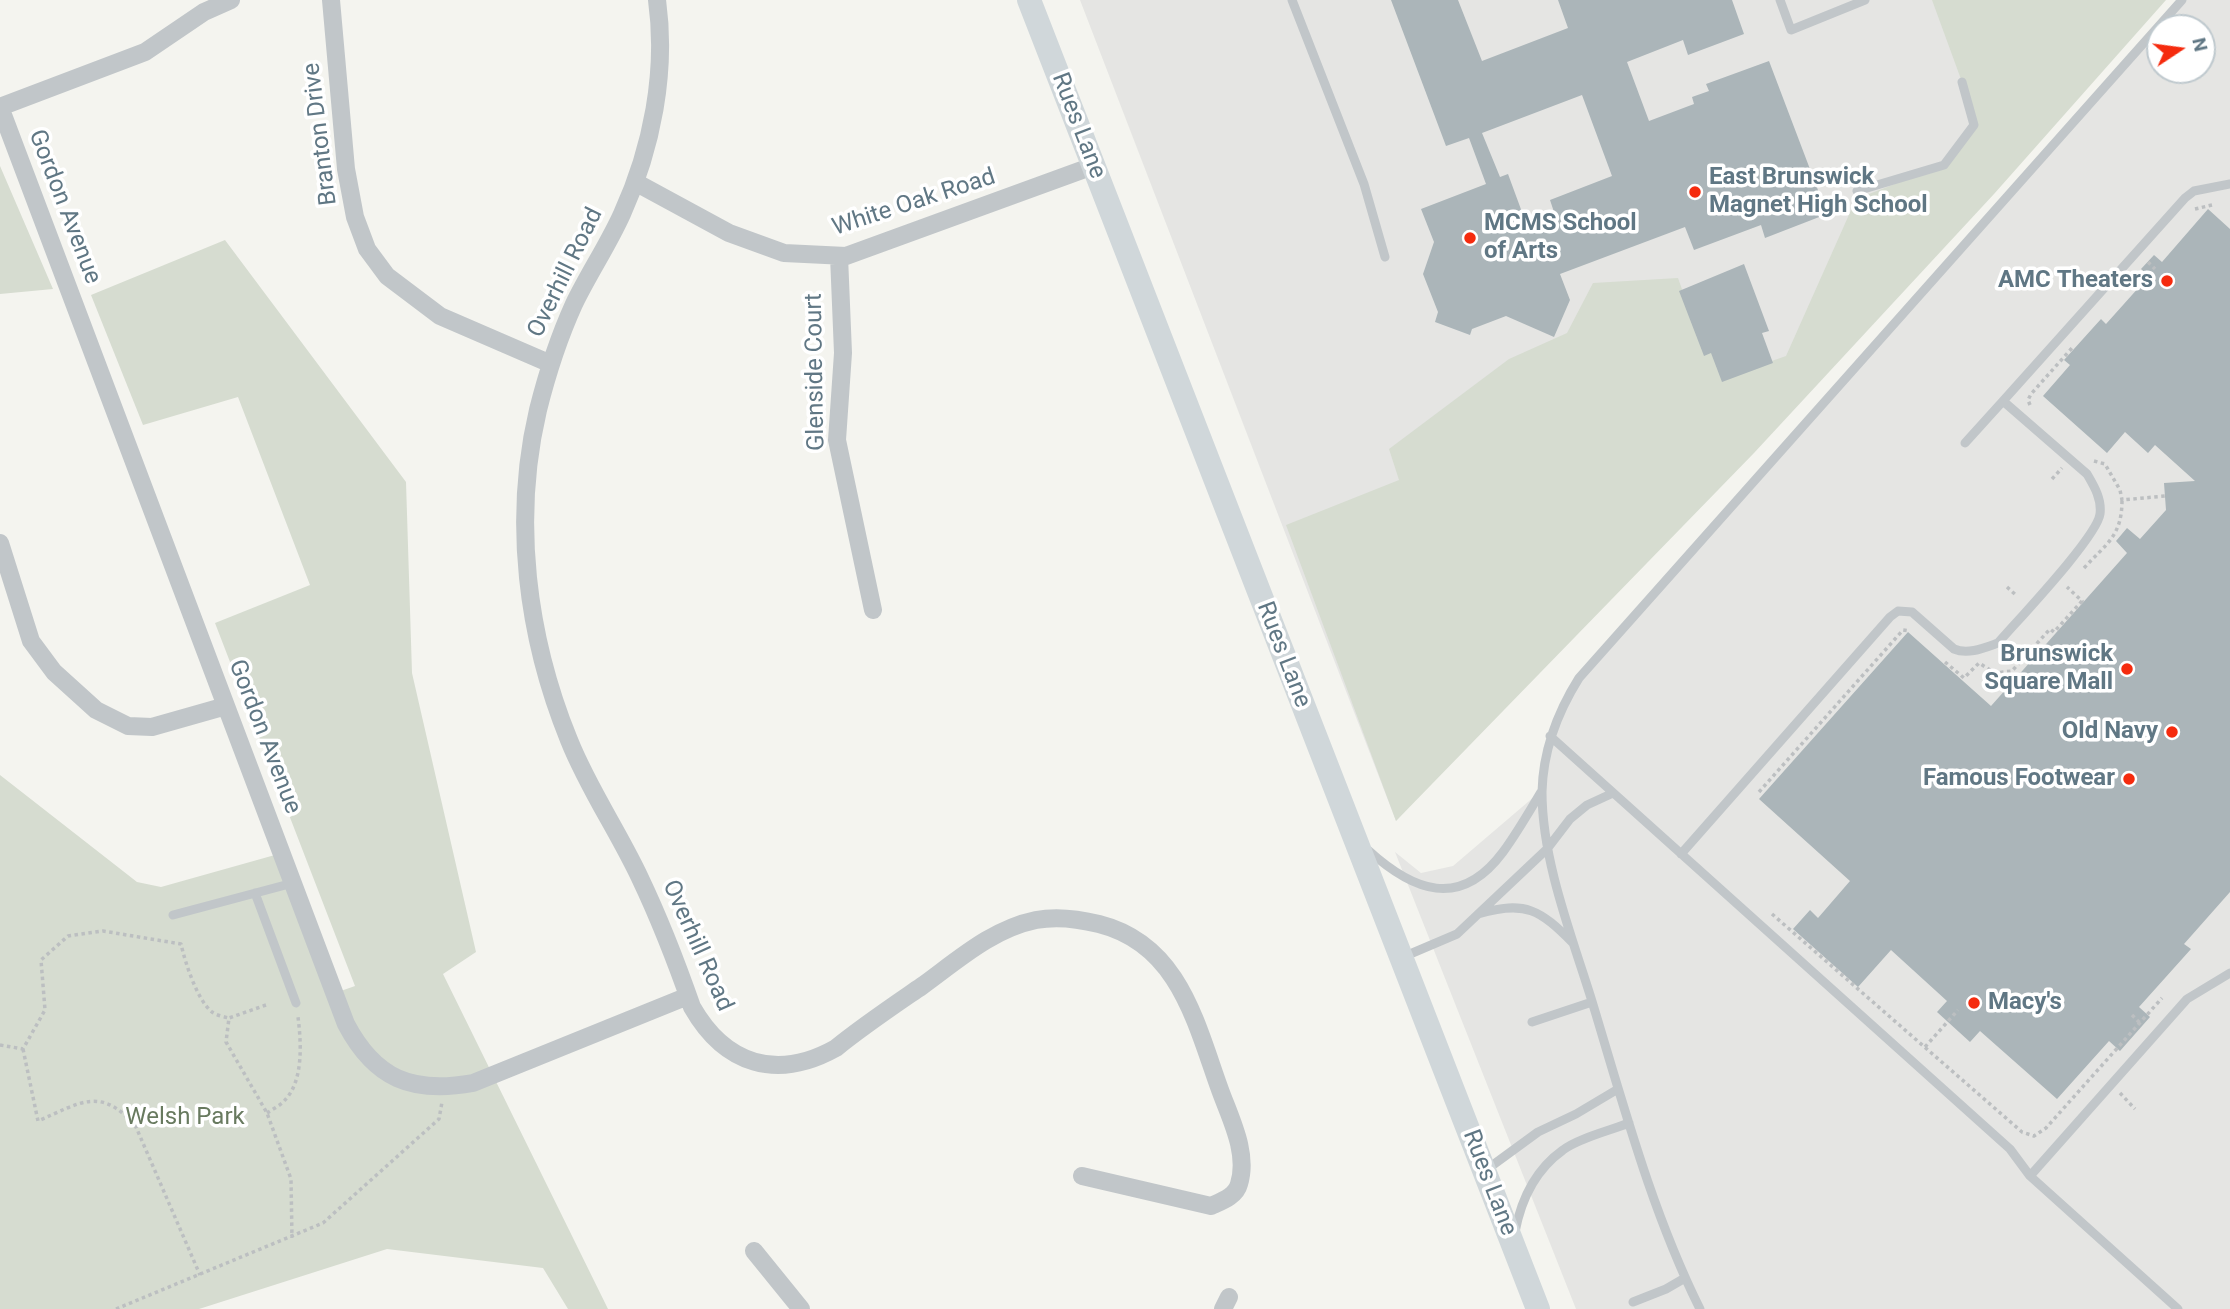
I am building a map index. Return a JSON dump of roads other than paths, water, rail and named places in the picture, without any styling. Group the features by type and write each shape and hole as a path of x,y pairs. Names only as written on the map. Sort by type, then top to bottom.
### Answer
{"main road":[{"name":"Rues Lane","path":"1029,0 1538,1309"}],"street":[{"path":"0,107 145,51 204,12 231,0"},
{"name":"Branton Drive","path":"331,0 346,169 355,217 366,248 387,276 440,316 551,364"},
{"name":"Overhill Road","path":"657,0 660,53 657,95 649,136 622,215 574,305 551,364 538,411 528,467 525,523 527,579 536,634 550,689 569,742 640,878 702,1025 715,1040 731,1052 759,1063 779,1066 818,1058 1002,930 1037,920 1081,920 1110,927 1135,940 1158,958 1177,981 1190,1007 1238,1142 1243,1168 1239,1187 1229,1198 1211,1206 1082,1176"},
{"name":"Gordon Avenue","path":"0,107 346,1024 356,1043 387,1073 407,1082 445,1088 473,1083 688,996"},
{"name":"White Oak Road","path":"635,182 729,233 784,253 846,256 1093,166"},
{"name":"Glenside Court","path":"839,256 843,353 836,440 873,610"},
{"path":"0,543 31,641 54,672 96,710 128,726 152,727 226,706"},
{"path":"754,1251 801,1309"}],"lane":[{"path":"1292,0 1364,184 1385,257"},
{"path":"1780,0 1791,30 1865,0"},
{"path":"1700,1309 1652,1194 1547,849 1542,790 1550,736 1565,699 1579,678 2182,0"},
{"path":"1857,191 1944,165 1974,125 1962,82"},
{"path":"1965,443 2185,198 2194,191 2230,184"},
{"path":"1681,854 1890,617 1898,611 1912,612 1954,649 1962,652 1988,647 1998,643 2088,538 2100,517 2100,503 2087,474 2003,401"},
{"path":"1550,736 2010,1149 2031,1176 2178,1309"},
{"path":"1354,837 1387,867 1410,881 1433,889 1460,887 1482,873 1502,854 1542,790"},
{"path":"1401,958 1457,934 1547,849 1570,819 1587,805 1613,793"},
{"path":"173,915 293,883"},
{"path":"255,893 296,1003"},
{"path":"1477,914 1502,907 1529,909 1549,919 1575,945"},
{"path":"2031,1176 2187,999 2230,973"},
{"path":"1532,1022 1592,1002"},
{"path":"1484,1172 1538,1132 1576,1114 1618,1089"},
{"path":"1513,1244 1518,1213 1538,1173 1564,1149 1629,1123"},
{"path":"1633,1302 1667,1289 1685,1278"}],"place":[{"name":"East Brunswick Magnet High School","path":"1695,192"},
{"name":"MCMS School of Arts","path":"1470,238"},
{"name":"AMC Theaters","path":"2167,281"},
{"name":"Brunswick Square Mall","path":"2127,669"},
{"name":"Old Navy","path":"2172,732"},
{"name":"Famous Footwear","path":"2129,779"},
{"name":"Macy's","path":"1974,1003"}],"park label":[{"name":"Welsh Park","path":"185,1118"}]}
